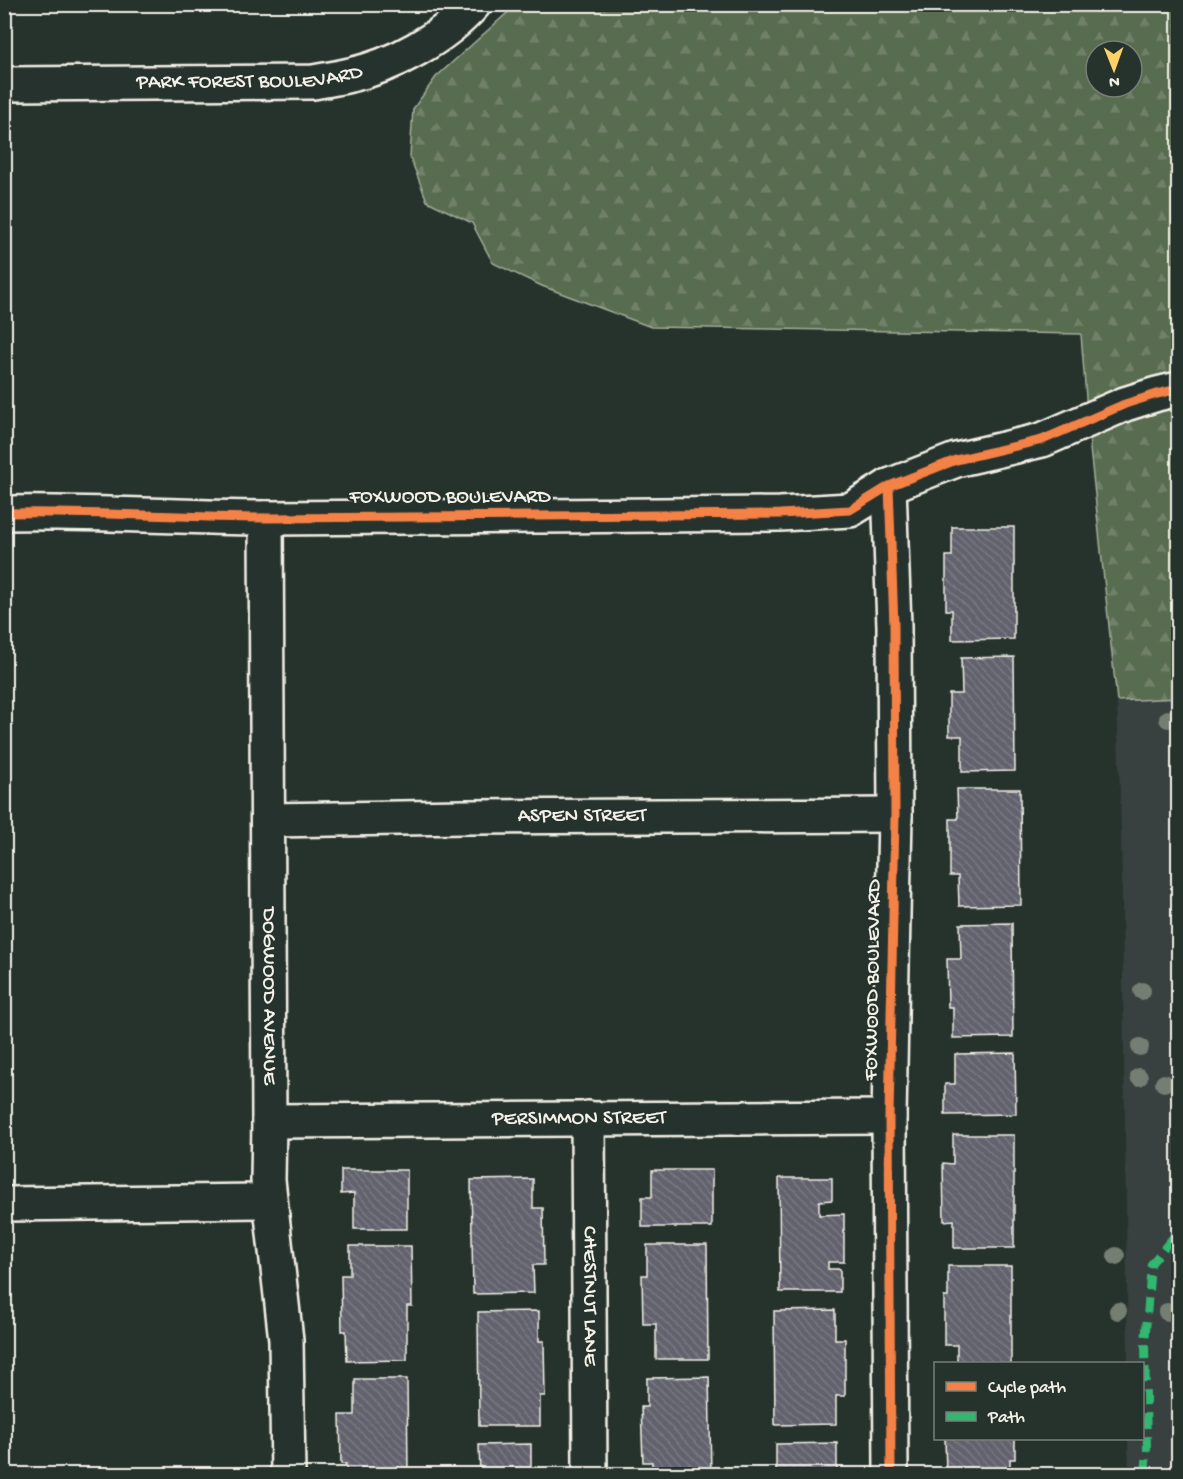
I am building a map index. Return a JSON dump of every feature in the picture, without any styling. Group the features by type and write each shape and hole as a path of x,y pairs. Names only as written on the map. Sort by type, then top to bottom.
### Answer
{"street":[{"name":"PARK FOREST BOULEVARD","path":"4,84 313,82 352,75 386,64 418,48 466,13 474,4"},
{"name":"FOXWOOD BOULEVARD","path":"4,513 54,512 266,518 780,514 850,510 889,486 956,460 1042,440 1125,404 1179,389"},
{"name":"FOXWOOD BOULEVARD","path":"889,486 894,626 895,815 889,1117 891,1474"},
{"name":"DOGWOOD AVENUE","path":"266,518 270,1121 268,1180 286,1340 288,1474"},
{"name":"ASPEN STREET","path":"268,820 895,815"},
{"name":"PERSIMMON STREET","path":"270,1121 889,1117"},
{"name":"CHESTNUT LANE","path":"588,1118 590,1474"},
{"path":"4,1204 270,1202"}],"shaded area":[{"path":"1178,698 1178,1474 1129,1474 1128,1440 1144,1440 1144,1362 1128,1362 1121,827 1117,701"}],"green space":[{"path":"516,5 1178,5 1178,698 1117,701 1090,448 1081,334 651,327 542,286 493,263 472,223 427,201 410,157 413,109 436,77"}],"building":[{"path":"952,527 1014,527 1014,639 952,640 952,610 946,610 946,556 952,556"},
{"path":"1014,657 1015,771 962,772 962,736 949,736 949,694 962,694 961,658"},
{"path":"957,789 1020,789 1021,905 959,906 958,876 950,876 950,819 958,819"},
{"path":"1012,923 1013,1037 953,1038 953,1007 948,1007 947,959 961,959 960,924"},
{"path":"1015,1053 1016,1114 945,1115 945,1084 955,1084 955,1054"},
{"path":"953,1135 1014,1135 1014,1248 954,1248 954,1220 944,1221 943,1163 953,1164"},
{"path":"341,1170 407,1170 407,1229 354,1229 354,1193 341,1194"},
{"path":"652,1170 712,1170 712,1227 642,1227 642,1197 652,1197"},
{"path":"779,1178 832,1178 832,1200 819,1201 819,1215 844,1214 844,1262 828,1262 828,1269 840,1269 840,1292 780,1292"},
{"path":"533,1179 533,1208 543,1208 544,1265 533,1265 534,1293 473,1294 471,1180"},
{"path":"647,1245 707,1245 708,1359 656,1359 656,1324 643,1324 642,1275 647,1275"},
{"path":"350,1246 411,1246 412,1306 407,1306 407,1360 347,1361 346,1331 342,1331 341,1275 350,1275"},
{"path":"948,1266 1011,1266 1011,1362 957,1362 957,1345 944,1345 944,1297 948,1297"},
{"path":"835,1310 835,1339 845,1339 845,1396 836,1396 836,1424 775,1425 774,1311"},
{"path":"539,1311 539,1341 544,1341 545,1396 540,1396 540,1426 479,1426 478,1312"},
{"path":"709,1377 711,1474 652,1474 652,1462 643,1462 641,1407 647,1407 647,1378"},
{"path":"355,1379 407,1379 408,1474 346,1474 346,1464 341,1464 340,1415 355,1415"},
{"path":"945,1440 1015,1440 1015,1459 1010,1459 1010,1474 946,1474"},
{"path":"837,1443 837,1471 847,1470 847,1474 776,1474 776,1444"},
{"path":"531,1444 531,1474 480,1474 479,1445"}],"marked path":[{"path":"1145,1474 1147,1451 1145,1344 1151,1264 1178,1231"}],"cycle path":[{"path":"4,513 331,518 780,514 850,510 889,486 956,460 1042,440 1125,404 1178,389"},
{"path":"889,486 894,626 895,815 889,1117 891,1474"}]}
